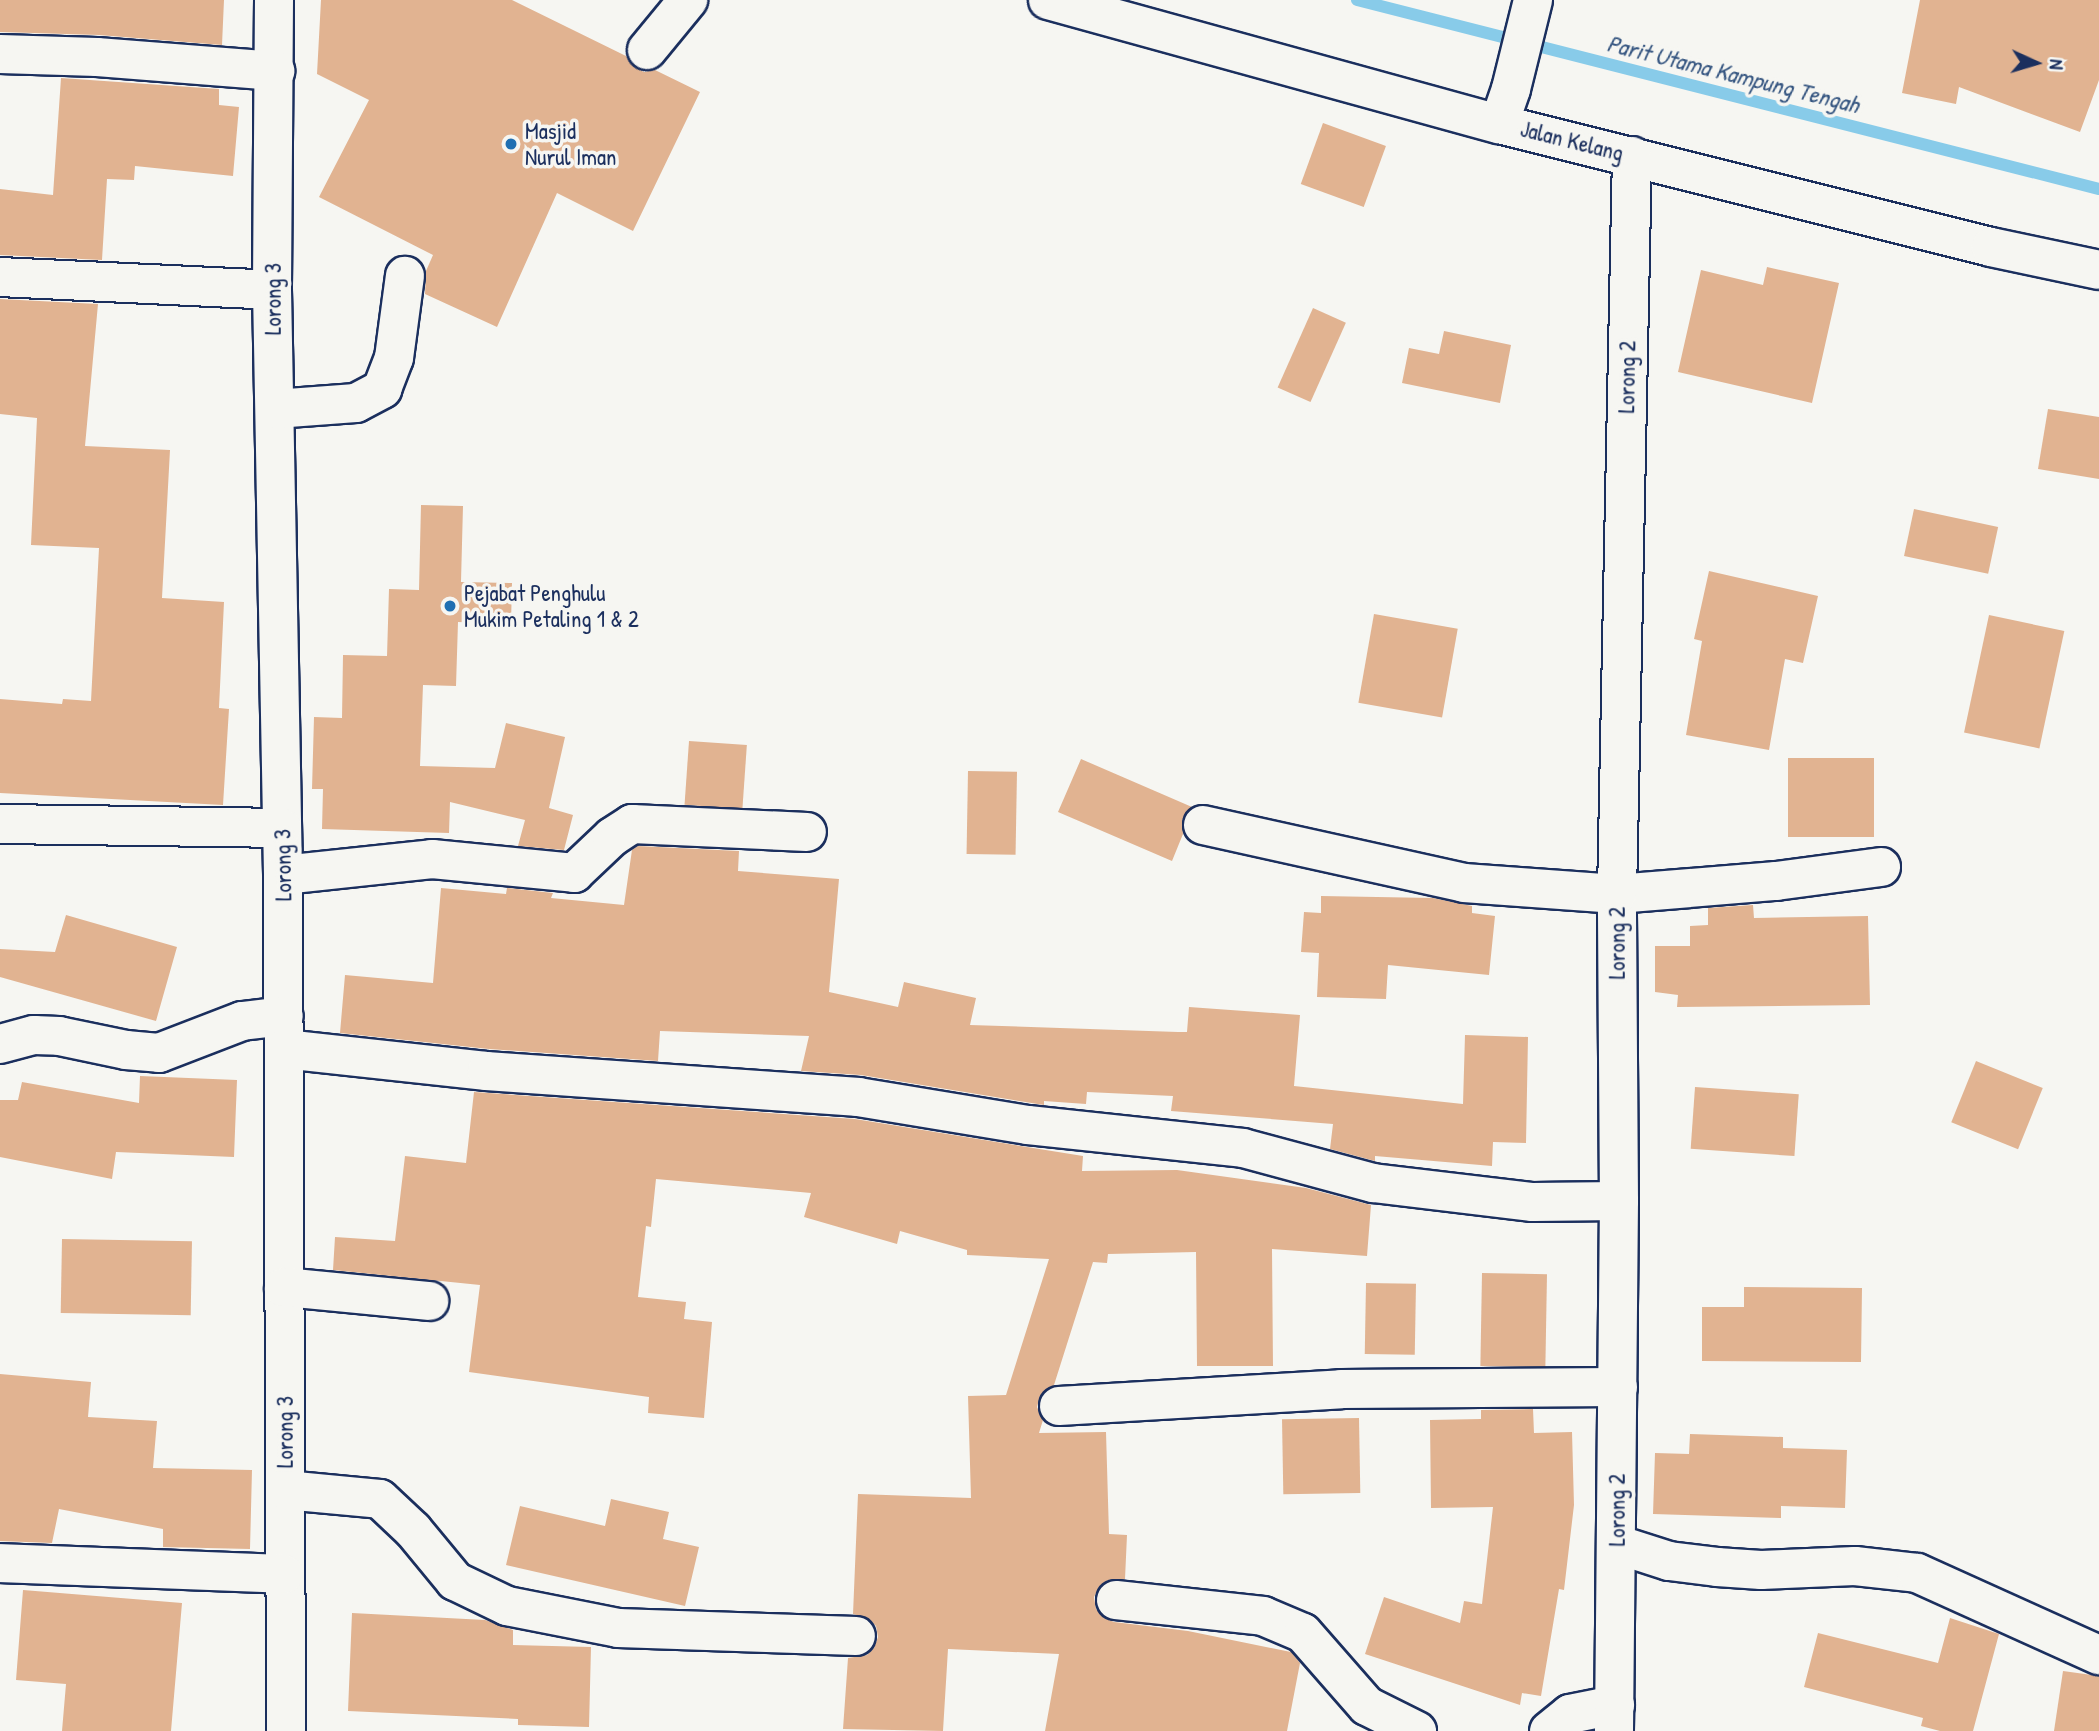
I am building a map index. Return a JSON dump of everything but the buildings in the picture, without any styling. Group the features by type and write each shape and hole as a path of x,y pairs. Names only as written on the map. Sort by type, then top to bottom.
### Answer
{"street":[{"name":"Lorong 3","path":"274,0 272,290 283,875 286,1731"},
{"path":"647,50 688,0"},
{"name":"Jalan Kelang","path":"1048,0 1505,106 1632,156 1991,247 2099,270"},
{"path":"1505,106 1533,3"},
{"path":"0,54 97,57 275,71"},
{"name":"Lorong 2","path":"1614,1718 1619,1201 1617,894 1632,156"},
{"path":"275,409 356,403 382,389 394,358 405,276"},
{"path":"0,277 272,290"},
{"path":"0,824 282,828"},
{"path":"283,875 432,859 575,873 612,837 632,824 807,832"},
{"path":"1203,825 1464,883 1617,894 1776,881 1881,867"},
{"path":"0,1044 34,1035 59,1036 126,1050 159,1053 242,1021 284,1032 487,1071 858,1097 1028,1125 1242,1148 1374,1183 1533,1202 1619,1201"},
{"path":"284,1287 429,1301"},
{"path":"1059,1406 1341,1389 1618,1387"},
{"path":"285,1490 380,1499 413,1530 456,1581 507,1606 618,1628 856,1636"},
{"path":"1616,1544 1669,1561 1717,1567 1761,1570 1855,1566 1917,1573 2099,1655"},
{"path":"0,1563 284,1574"},
{"path":"1116,1600 1263,1616 1303,1633 1367,1706 1417,1731"},
{"path":"1549,1731 1570,1714 1614,1718"}],"waterway":[{"name":"Parit Utama Kampung Tengah","path":"1357,0 2099,189"}],"place":[{"name":"Masjid Nurul Iman","path":"511,144"},
{"name":"Pejabat Penghulu Mukim Petaling 1 & 2","path":"450,606"}]}
